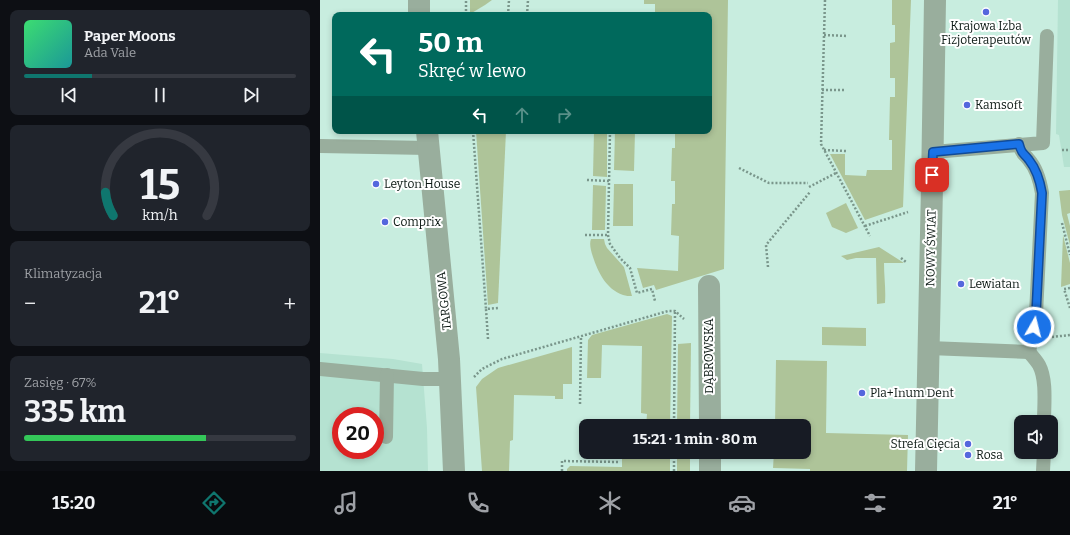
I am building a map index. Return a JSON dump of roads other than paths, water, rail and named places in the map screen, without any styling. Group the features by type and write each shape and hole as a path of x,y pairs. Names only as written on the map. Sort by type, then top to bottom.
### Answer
{"street":[{"path":"419,0 419,12"},
{"name":"NOWY ŚWIAT","path":"926,471 935,0"},
{"name":"TARGOWA","path":"428,139 450,359 454,471"},
{"name":"DĄBROWSKA","path":"709,286 710,419"},
{"path":"710,459 710,471"}],"lane":[{"path":"933,152 1043,143 1047,36"},
{"path":"320,146 428,139"},
{"path":"1019,144 1021,153 1030,160 1039,177 1042,193 1036,314 1029,352 1038,364 1042,373 1044,386 1044,415"},
{"path":"929,348 1029,352"},
{"path":"320,369 423,379 451,379"},
{"path":"386,437 387,376"},
{"path":"1044,459 1044,471"}],"place":[{"name":"Krajowa Izba Fizjoterapeutów","path":"986,12"},
{"name":"Kamsoft","path":"967,105"},
{"name":"Leyton House","path":"376,184"},
{"name":"Comprix","path":"385,222"},
{"name":"Lewiatan","path":"961,284"},
{"name":"Pla+Inum Dent","path":"862,393"},
{"name":"Strefa Cięcia","path":"968,444"},
{"name":"Rosa","path":"968,455"}]}
